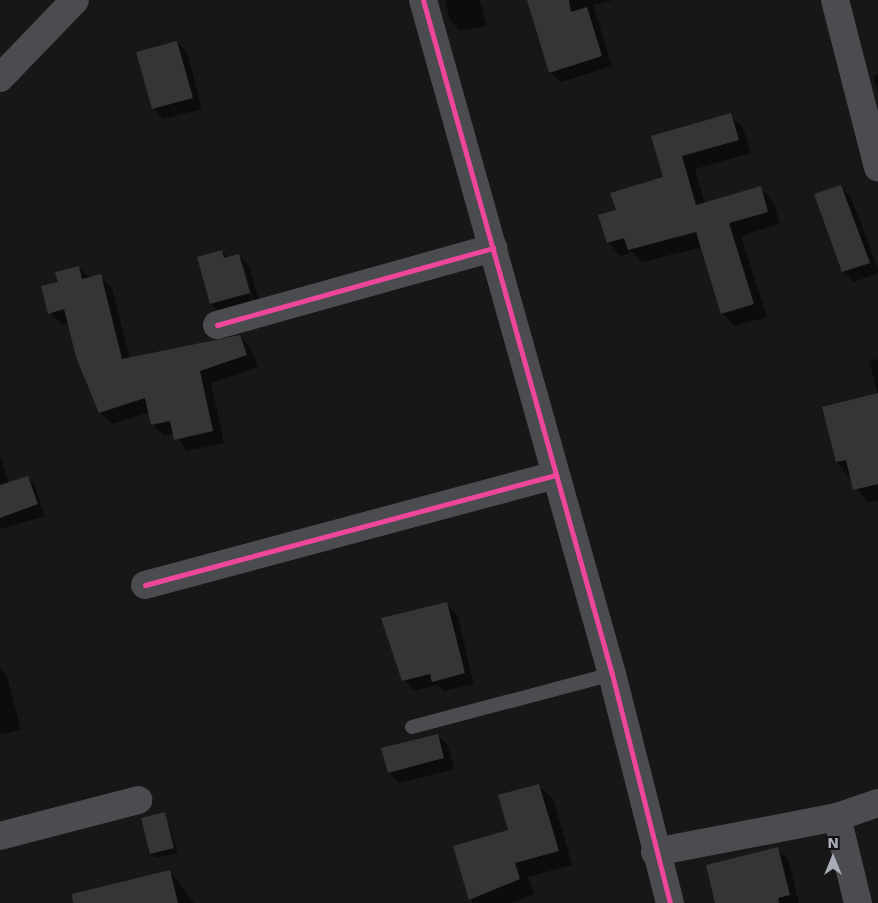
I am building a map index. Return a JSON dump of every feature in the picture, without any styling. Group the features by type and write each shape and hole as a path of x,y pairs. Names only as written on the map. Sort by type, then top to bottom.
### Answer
{"street":[{"path":"0,78 74,0"},
{"path":"423,0 612,674 655,852 670,903"},
{"path":"835,0 878,168"},
{"path":"218,325 493,248"},
{"path":"145,585 555,475"},
{"path":"0,836 138,800"},
{"path":"655,852 837,817 878,804"},
{"path":"837,817 858,903"}],"lane":[{"path":"412,728 612,674"}],"building":[{"path":"527,0 569,0 571,12 587,7 602,56 549,73"},
{"path":"177,41 193,98 152,109 136,52"},
{"path":"731,113 739,140 682,156 696,205 761,186 768,212 729,223 754,304 721,314 696,232 628,250 624,238 607,243 598,215 616,210 610,193 663,177 651,136"},
{"path":"841,185 870,263 842,272 814,194"},
{"path":"222,250 224,258 239,254 250,293 210,304 197,257"},
{"path":"79,266 82,279 101,274 122,359 240,335 247,355 200,371 213,431 174,440 170,421 151,425 145,398 99,413 76,357 64,309 48,314 41,286 58,282 55,272"},
{"path":"878,393 878,484 853,490 846,460 836,462 822,407"},
{"path":"28,476 38,504 0,518 0,485"},
{"path":"447,602 465,673 432,682 430,674 402,681 381,618"},
{"path":"438,734 444,758 388,773 381,748"},
{"path":"539,784 559,851 515,863 520,879 469,900 453,846 508,830 498,795"},
{"path":"165,812 174,848 150,854 141,818"},
{"path":"778,847 790,895 778,898 779,903 715,903 706,865"},
{"path":"170,870 178,903 73,903 72,894"}],"cycle path":[{"path":"423,0 612,674 670,903"},
{"path":"217,325 493,248"},
{"path":"145,585 555,475"}]}
